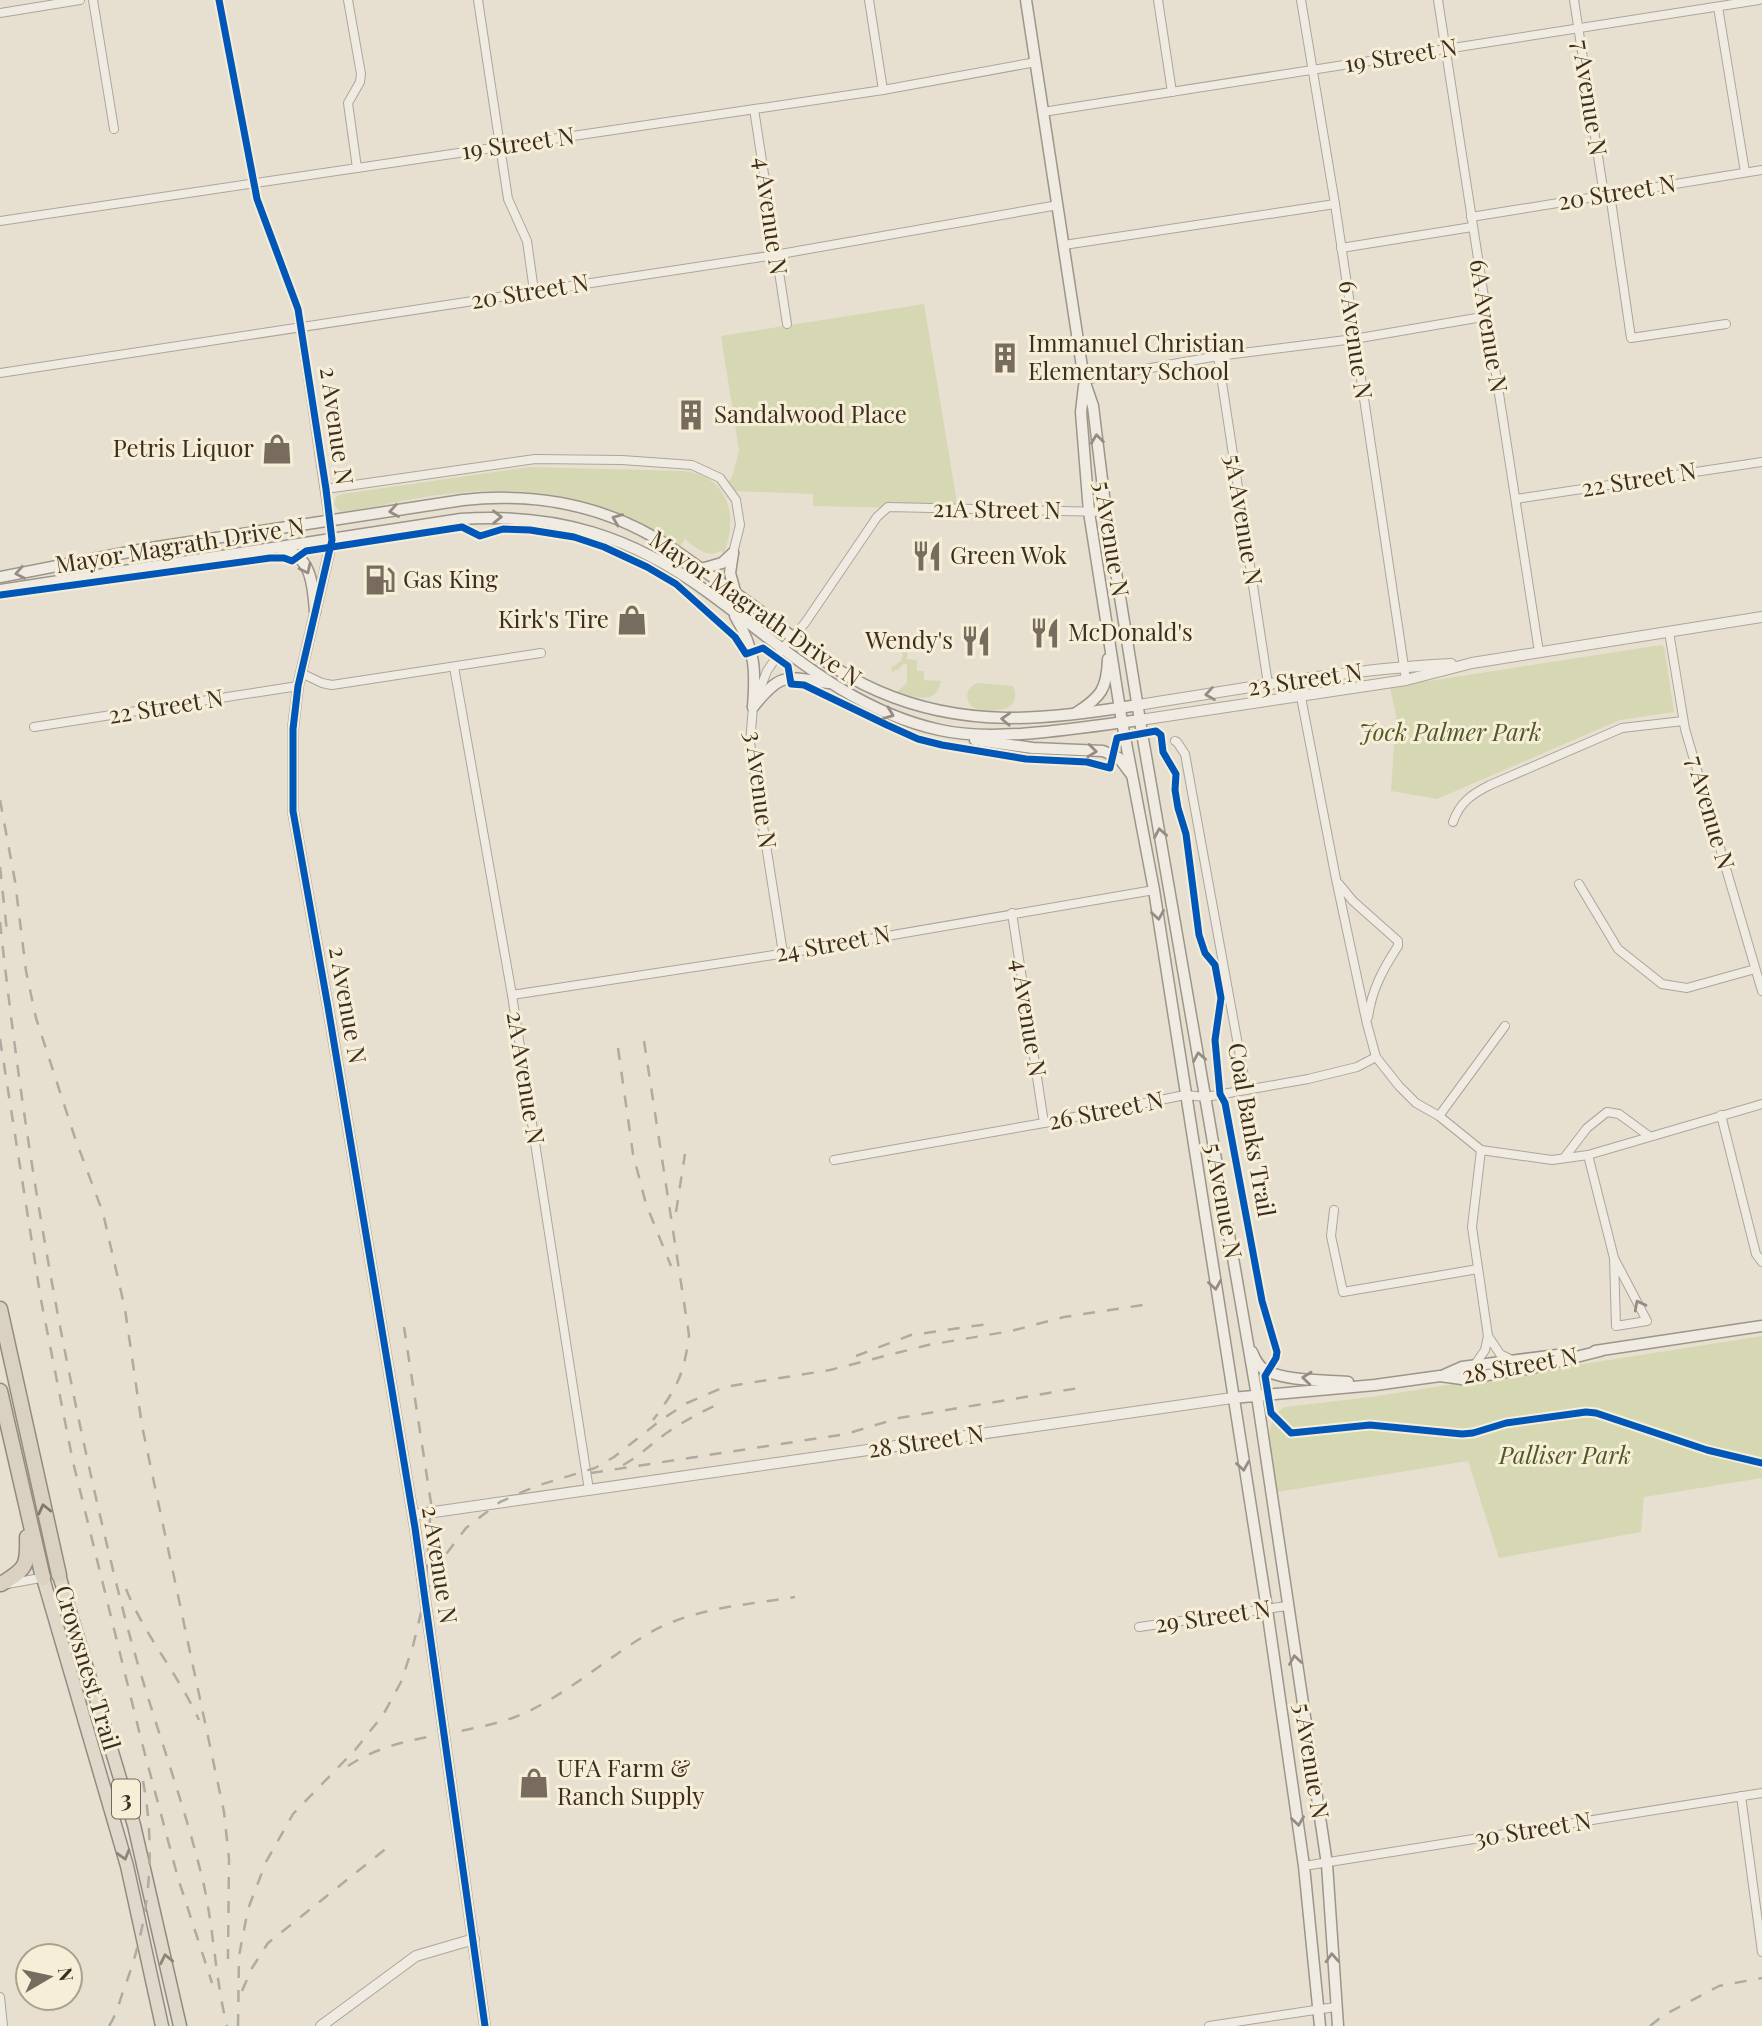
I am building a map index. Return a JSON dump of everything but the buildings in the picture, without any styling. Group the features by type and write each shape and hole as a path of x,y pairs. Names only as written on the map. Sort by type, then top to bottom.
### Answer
{"highway":[{"name":"Crowsnest Trail","path":"0,1309 59,1575 137,1836 180,2026"},
{"name":"Crowsnest Trail","path":"0,1391 43,1578 127,1866 162,2025"},
{"path":"1,1585 19,1574 26,1563 27,1514"}],"main road":[{"name":"5 Avenue N","path":"1026,0 1084,380 1093,406 1106,512 1140,720 1256,1396 1327,1864 1338,2026"},
{"name":"5 Avenue N","path":"1084,380 1081,412 1089,512 1122,722 1154,890 1267,1609 1304,1866 1320,2026"},
{"name":"Mayor Magrath Drive N","path":"0,577 144,549 483,498 543,499 594,511 652,535 735,591 834,668 879,692 920,706 1000,719 1042,719 1138,705"},
{"name":"Mayor Magrath Drive N","path":"0,590 461,519 500,516 549,521 596,532 640,550 708,592 846,694 879,711 919,725 952,733 1010,734 1140,720"},
{"path":"272,547 295,553 307,566 313,588 315,612"},
{"path":"701,569 722,563 733,553"},
{"path":"733,553 730,573 735,591"},
{"path":"732,611 746,634 754,658 753,707"},
{"path":"1074,715 1099,698 1108,668 1109,642"},
{"path":"753,707 767,690 787,677 832,683"},
{"path":"952,733 1001,744 1103,751 1119,758 1132,776"},
{"name":"28 Street N","path":"1232,1398 1375,1385 1440,1376 1474,1366 1512,1360 1600,1351 1762,1326"},
{"path":"1247,1342 1259,1365 1267,1372 1375,1385"},
{"name":"28 Street N","path":"1440,1376 1462,1379 1532,1368 1600,1351"}],"street":[{"path":"0,13 80,0"},
{"path":"93,0 114,129"},
{"name":"2 Avenue N","path":"219,0 257,200 292,288 302,327 326,489 332,540 298,686 293,729 293,811 413,1515 485,2026"},
{"path":"348,0 361,75 348,103 358,168"},
{"path":"478,0 508,199 527,241 534,291"},
{"path":"869,0 883,89"},
{"path":"1158,0 1172,92"},
{"name":"6 Avenue N","path":"1301,0 1335,204 1406,680"},
{"name":"6A Avenue N","path":"1438,0 1539,652"},
{"name":"7 Avenue N","path":"1574,0 1631,338 1726,324"},
{"name":"19 Street N","path":"1043,112 1759,0"},
{"path":"1718,7 1745,172"},
{"name":"19 Street N","path":"0,221 754,109 1036,62"},
{"name":"4 Avenue N","path":"754,109 787,324"},
{"name":"20 Street N","path":"1341,248 1607,195 1762,170"},
{"path":"1064,245 1335,204"},
{"name":"20 Street N","path":"0,373 775,255 1058,205"},
{"path":"1084,380 1217,356 1354,339 1488,316"},
{"name":"5A Avenue N","path":"1217,356 1268,684"},
{"name":"Mayor Magrath Drive N","path":"326,489 535,459 622,460 692,465 720,478 736,500 740,525 733,553"},
{"name":"22 Street N","path":"1516,499 1762,462"},
{"name":"21A Street N","path":"888,507 1106,512"},
{"name":"3 Avenue N","path":"783,953 750,743 753,707 760,684 782,649 805,623 877,517 888,507"},
{"name":"23 Street N","path":"1140,720 1406,680 1472,663 1762,617"},
{"name":"7 Avenue N","path":"1669,632 1683,720 1762,991"},
{"path":"301,673 322,683 332,684 541,653"},
{"name":"23 Street N","path":"1138,705 1404,666 1472,663"},
{"name":"2A Avenue N","path":"454,667 512,995 589,1490"},
{"name":"22 Street N","path":"34,727 298,686"},
{"path":"1301,697 1336,878 1376,1057 1416,1103 1439,1116 1481,1150 1552,1160 1588,1155 1762,1104"},
{"path":"1453,822 1470,795 1490,785 1622,728 1683,720"},
{"path":"1175,741 1185,754 1247,1089"},
{"path":"1336,878 1353,901 1398,941 1398,946 1371,994 1367,1024"},
{"path":"1579,884 1618,949 1662,984 1687,988 1755,969"},
{"name":"24 Street N","path":"512,995 783,953 1154,890"},
{"name":"4 Avenue N","path":"1012,914 1044,1123"},
{"path":"1439,1116 1505,1026"},
{"name":"26 Street N","path":"834,1160 1185,1095 1206,1097 1357,1067 1376,1057"},
{"path":"1564,1158 1587,1128 1607,1112 1619,1114 1649,1136"},
{"path":"1721,1115 1756,1254 1762,1262"},
{"path":"1474,1366 1485,1350 1488,1336 1472,1227 1481,1150"},
{"path":"1588,1155 1614,1258 1616,1326 1647,1321 1614,1258"},
{"path":"1334,1210 1331,1236 1343,1292 1478,1269"},
{"path":"1488,1336 1500,1354 1512,1360"},
{"name":"28 Street N","path":"413,1515 1232,1398"},
{"path":"1,1585 59,1575"},
{"name":"29 Street N","path":"1139,1627 1287,1606"},
{"name":"30 Street N","path":"1304,1866 1762,1793"},
{"path":"1741,1796 1762,1952"},
{"path":"321,2026 416,1956 474,1939"},
{"path":"0,1997 3,2026"},
{"path":"1209,2026 1335,2007"}],"green space":[{"path":"924,304 958,509 813,506 813,494 732,491 726,484 732,477 739,451 721,336"},
{"path":"529,467 683,471 698,474 720,489 726,500 730,525 724,553 706,553 685,539 680,547 623,514 561,496 529,492 463,492 341,512 334,505 336,497 342,494"},
{"path":"905,644 908,644 907,659 917,660 917,671 924,671 924,680 941,681 939,689 930,697 897,692 907,683 907,664 892,672 891,668 901,661"},
{"name":"Jock Palmer Park","path":"1661,645 1664,647 1674,712 1620,720 1437,799 1391,791 1396,716 1390,687"},
{"path":"978,683 1013,686 1014,702 995,711 972,707 968,693 971,687"},
{"name":"Palliser Park","path":"1762,1336 1762,1478 1644,1497 1641,1532 1499,1558 1468,1461 1277,1492 1270,1458 1269,1434 1277,1414 1285,1407 1371,1397"}],"railway":[{"path":"0,800 15,881 26,971 36,1018 75,1138 103,1213 125,1309 142,1426 224,1812 229,1859 228,1959"},
{"path":"0,867 7,932"},
{"path":"0,922 35,1183 66,1356 124,1614 203,1881 227,2026"},
{"path":"0,1039 41,1300 73,1462 178,1878 212,1983"},
{"path":"644,1041 689,1335 685,1361 678,1380 653,1420"},
{"path":"618,1048 633,1154 646,1204 671,1266"},
{"path":"676,1212 685,1154"},
{"path":"425,1596 437,1566 466,1528 500,1502 536,1486 595,1468 687,1403 724,1387 830,1370 928,1345 1011,1331 1064,1317 1143,1305"},
{"path":"856,1356 911,1335 995,1323"},
{"path":"238,2026 239,1956 248,1909 266,1862 293,1814 355,1750 383,1715 401,1682 425,1596 431,1503 404,1327"},
{"path":"591,1473 846,1434 899,1418 1085,1387"},
{"path":"623,1465 674,1428 722,1402"},
{"path":"126,1589 142,1623 199,1720"},
{"path":"348,1766 387,1747 494,1723 532,1710 646,1635 681,1619 719,1609 795,1597"},
{"path":"109,2026 133,1961 145,1910 150,1859 143,1781"},
{"path":"242,1991 252,1968 268,1943 388,1847"},
{"path":"1650,2026 1664,2015 1719,1986 1762,1978"}],"cycle path":[{"path":"219,0 257,199 298,309 326,489 332,540 298,686 293,729 293,811 415,1528 485,2026"},
{"name":"Coal Banks Trail","path":"0,595 270,558 292,561 306,551 462,527 480,536 503,529 530,530 574,537 604,547 647,567 676,584 735,637 746,654 763,648 788,666 791,684 804,685 918,739 1026,759 1087,762 1110,768 1117,738 1156,731 1161,735 1163,752 1176,774 1175,790 1186,834 1199,935 1205,953 1215,965 1221,998 1215,1040 1220,1094 1225,1103 1262,1301 1277,1352 1265,1376 1271,1413 1291,1433 1370,1425 1462,1434 1506,1423 1596,1413 1707,1450 1762,1463"}],"place":[{"name":"Immanuel Christian Elementary School","path":"1005,358"},
{"name":"Sandalwood Place","path":"691,415"},
{"name":"Petris Liquor","path":"277,449"},
{"name":"Green Wok","path":"927,556"},
{"name":"Gas King","path":"380,580"},
{"name":"Kirk's Tire","path":"632,620"},
{"name":"McDonald's","path":"1045,633"},
{"name":"Wendy's","path":"976,641"},
{"name":"UFA Farm & Ranch Supply","path":"534,1783"}]}
